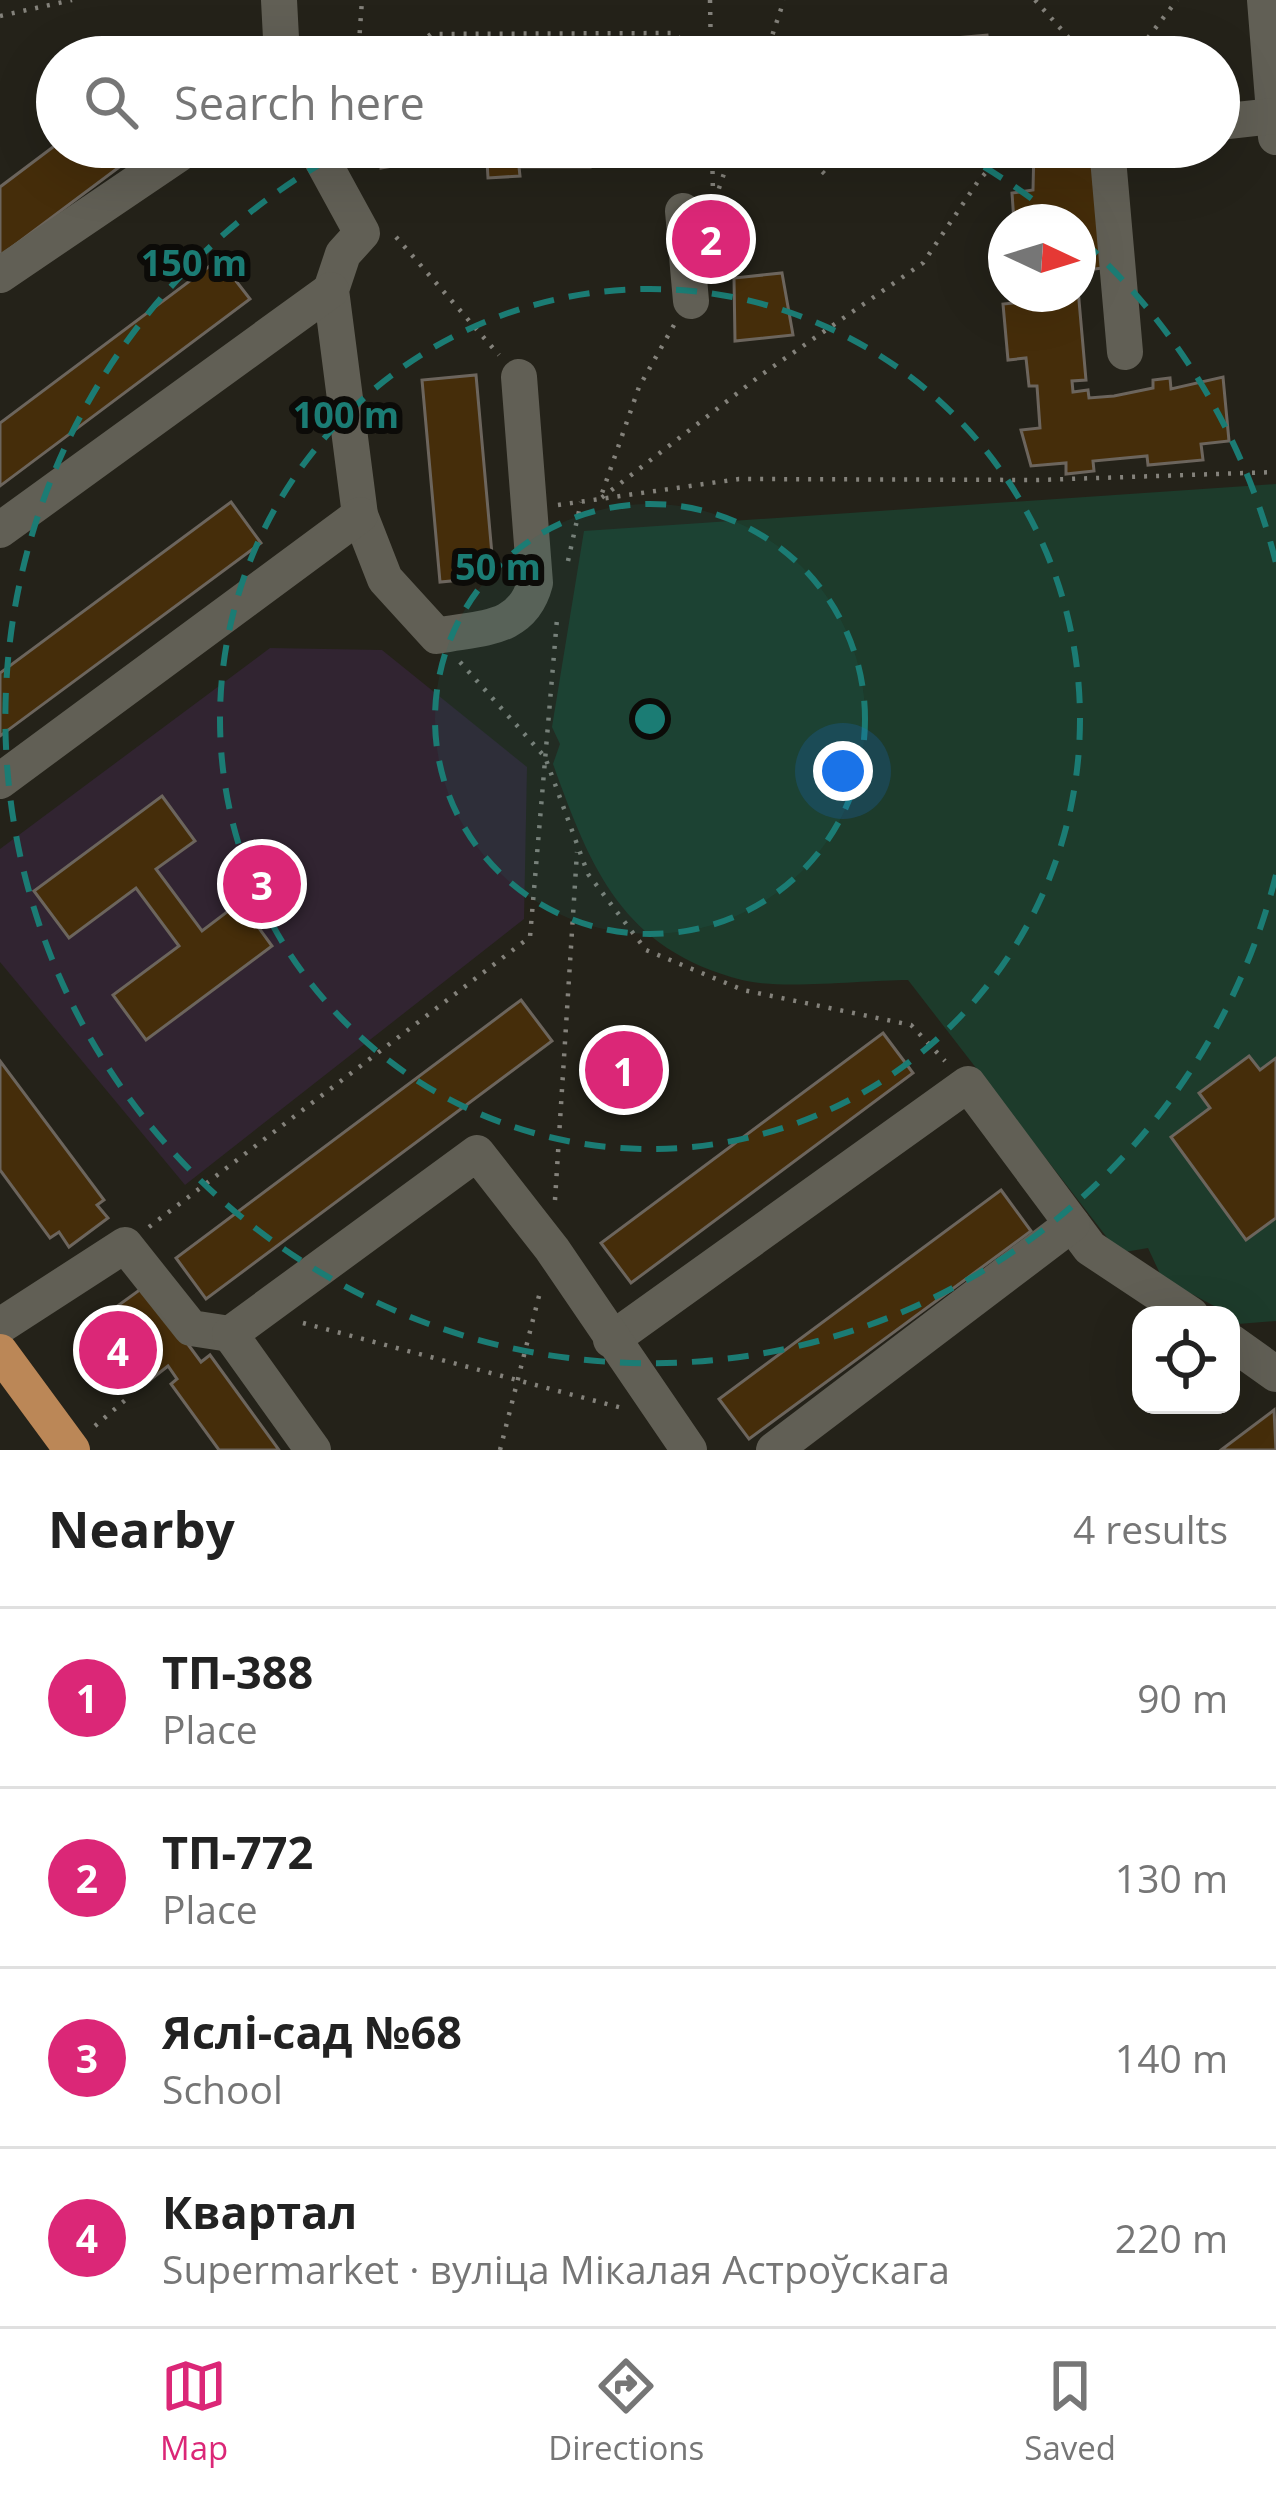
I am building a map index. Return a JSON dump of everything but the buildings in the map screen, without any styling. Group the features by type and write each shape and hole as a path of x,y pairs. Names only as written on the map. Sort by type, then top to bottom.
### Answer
{"main road":[{"path":"0,1352 79,1442"}],"lane":[{"path":"279,0 281,36"},
{"path":"1240,124 1275,126 1269,12"},
{"path":"0,275 158,168"},
{"path":"326,168 362,233 343,254 331,290 360,515 385,579 436,636 517,619 529,605 535,583 518,377"},
{"path":"1109,168 1125,352"},
{"path":"683,211 691,301"},
{"path":"0,530 331,290"},
{"path":"0,781 360,515"},
{"path":"611,1340 968,1084 1090,1248 1177,1306"},
{"path":"0,1326 125,1245 190,1328 230,1334 477,1153 552,1249 679,1435"},
{"path":"774,1450 1072,1224"},
{"path":"230,1334 313,1450"},
{"path":"1240,1348 1276,1374"}],"path":[{"path":"0,16 72,0"},
{"path":"359,36 362,0"},
{"path":"710,0 711,36"},
{"path":"772,36 784,0"},
{"path":"1035,0 1067,36"},
{"path":"1149,36 1177,0"},
{"path":"428,36 677,36"},
{"path":"712,168 713,206 726,168"},
{"path":"818,168 828,177"},
{"path":"600,499 760,375 923,263 990,168"},
{"path":"391,231 518,377"},
{"path":"600,499 639,387 657,348 691,301"},
{"path":"529,509 739,479 1038,481 1276,472"},
{"path":"436,636 545,757 588,874 646,950 743,990 911,1025 968,1084"},
{"path":"125,1245 530,937 550,674"},
{"path":"500,1450 552,1249 578,847"},
{"path":"260,1312 516,1379 679,1435"},
{"path":"79,1442 130,1396"}],"shaded area":[{"path":"270,648 382,650 527,767 524,919 185,1185 0,962 0,849"}],"green space":[{"path":"1276,484 1276,1321 1240,1324 1240,1306 1214,1306 1162,1278 1148,1248 1119,1253 908,980 800,984 742,980 701,966 639,926 598,870 553,764 560,744 552,727 584,531"}],"place":[{"name":"ТП-772","path":"711,239"},
{"name":"Яслі-сад №68","path":"262,884"},
{"name":"ТП-388","path":"624,1070"},
{"name":"Квартал","path":"118,1350"}]}
